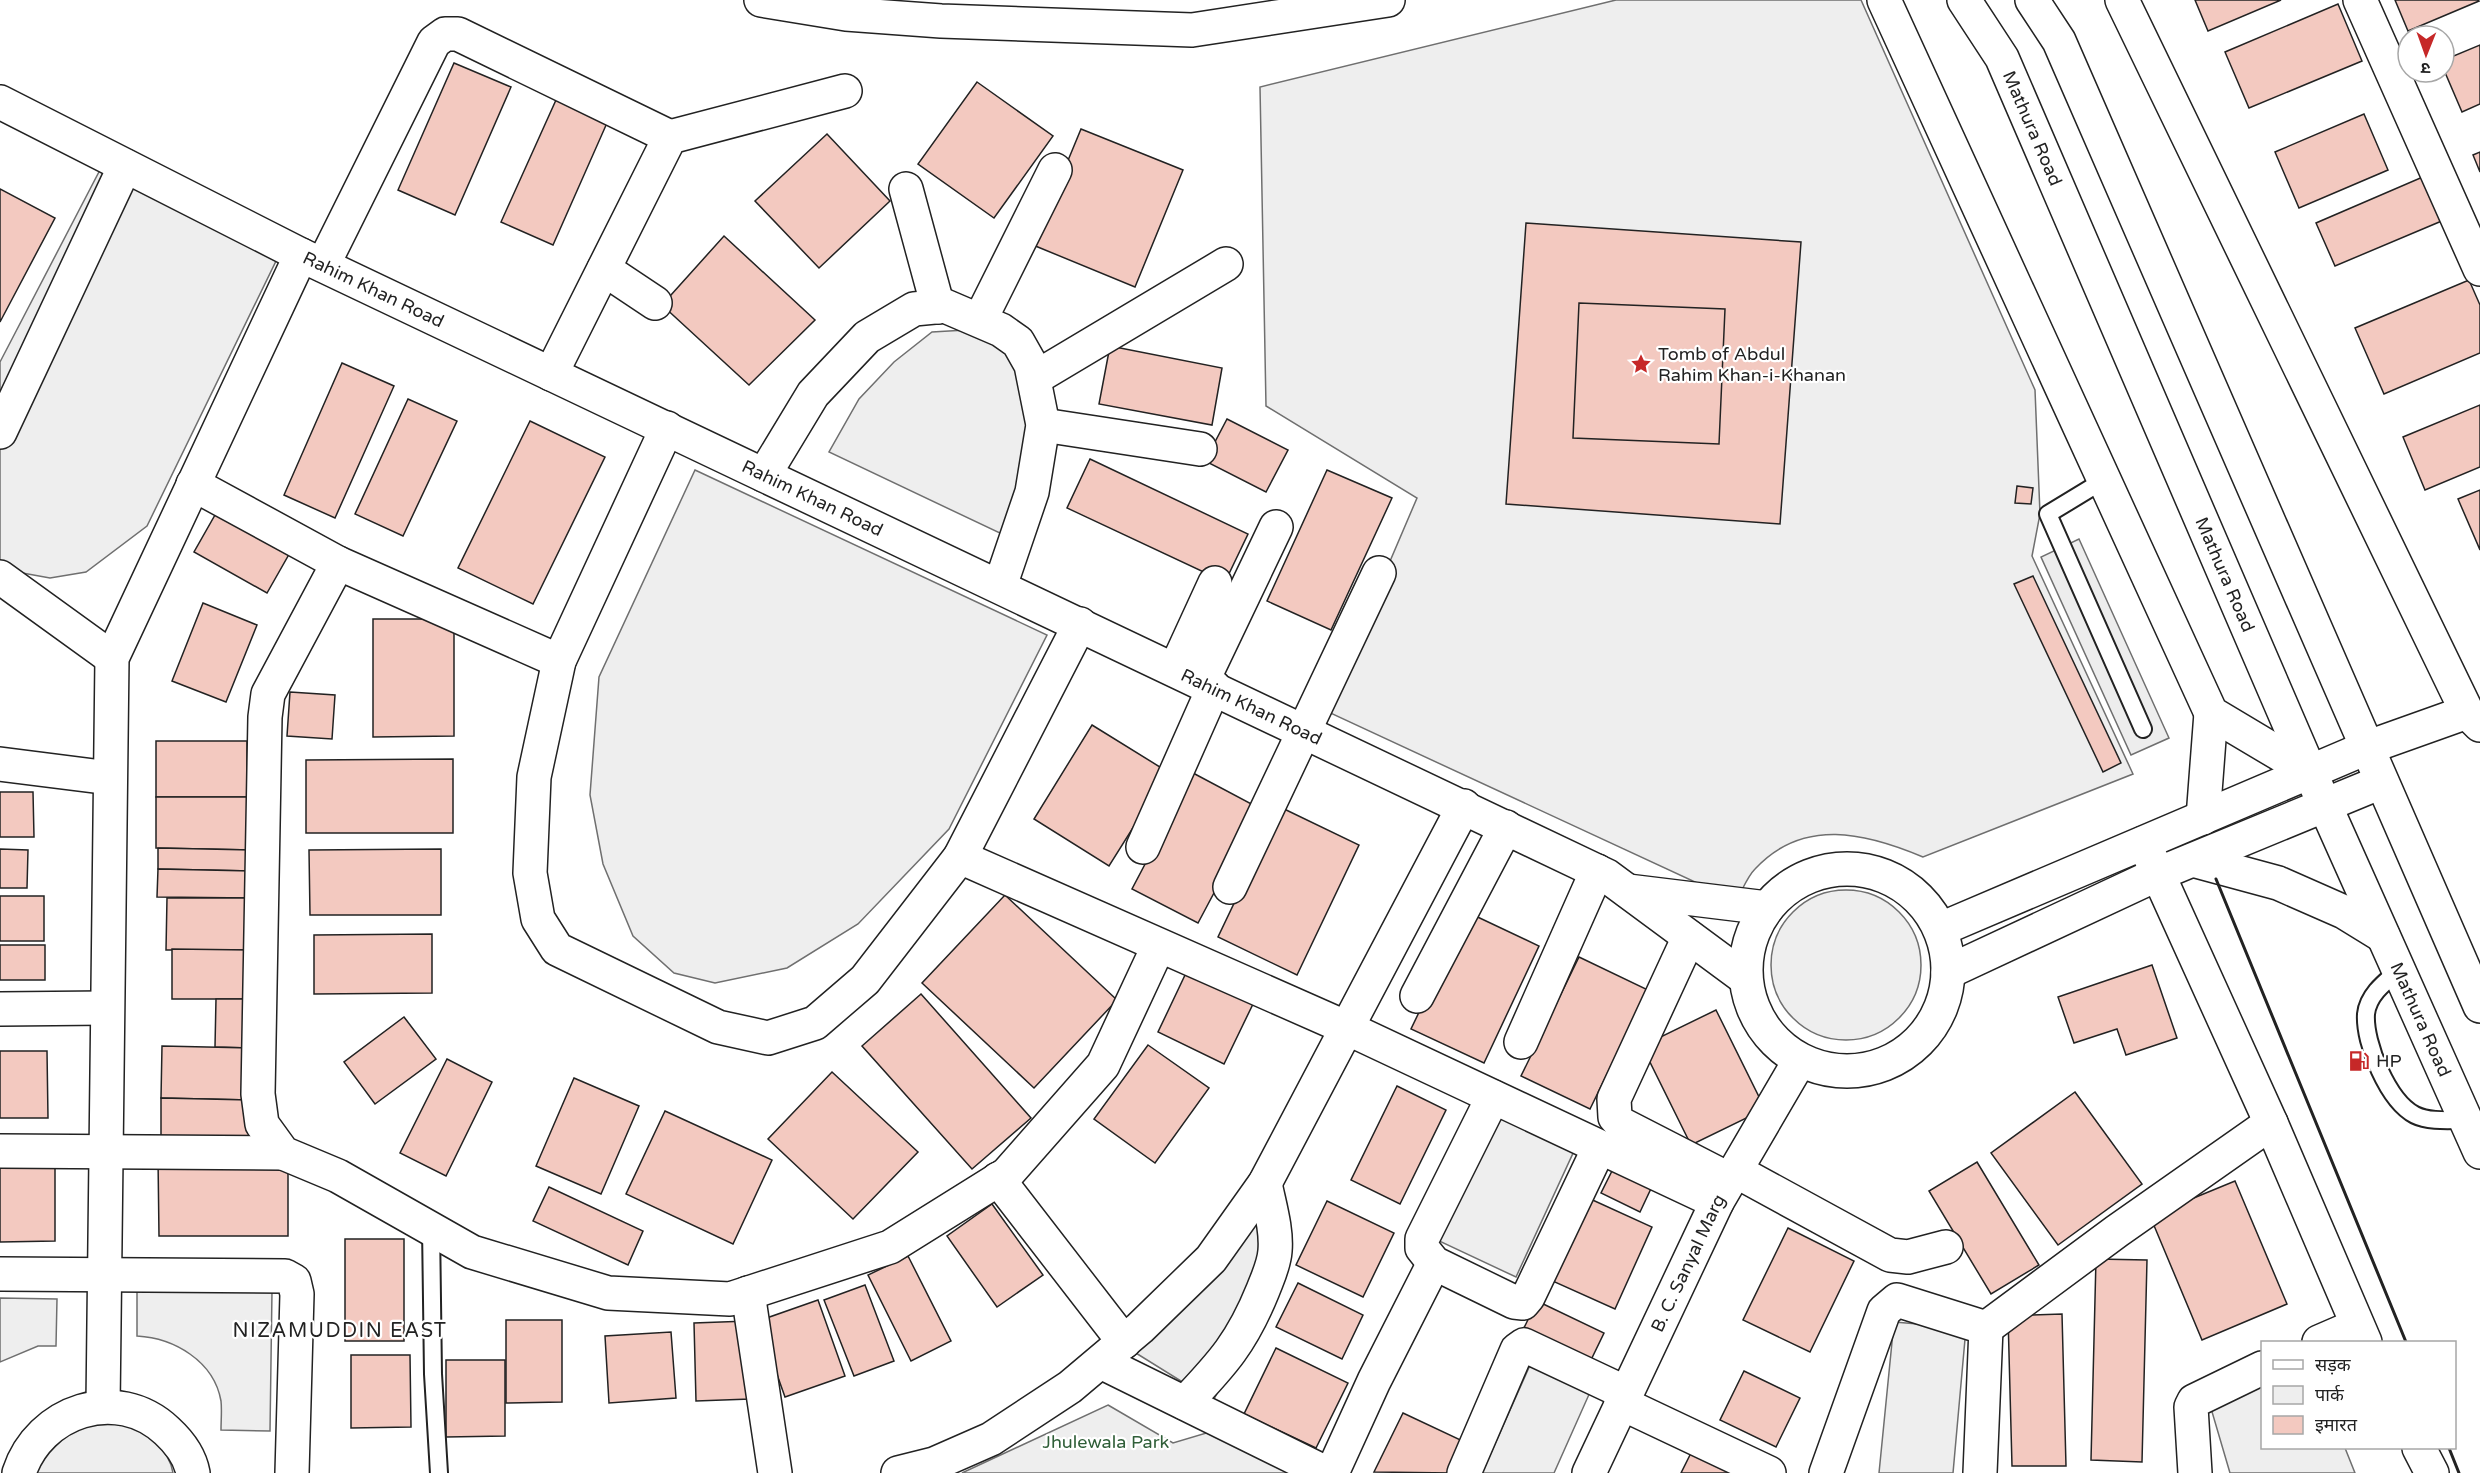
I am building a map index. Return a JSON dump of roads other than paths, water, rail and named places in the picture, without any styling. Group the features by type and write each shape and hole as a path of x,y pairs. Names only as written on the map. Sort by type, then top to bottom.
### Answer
{"street":[{"path":"761,0 846,14 940,21 1192,30 1388,0"},
{"path":"1884,0 2211,713 2203,818"},
{"name":"Mathura Road","path":"1964,0 2002,58 2310,772 2480,1152"},
{"path":"2032,0 2059,41 2480,1006"},
{"path":"1941,929 2366,748 2473,719 2122,0"},
{"path":"2360,0 2480,269"},
{"path":"103,1406 112,658 193,484 312,260 434,42 445,34 458,34 670,137 845,91"},
{"name":"Rahim Khan Road","path":"0,102 312,260 1597,871 1745,978"},
{"path":"551,374 670,137"},
{"path":"0,432 125,166"},
{"path":"980,320 1055,170"},
{"path":"906,189 938,307"},
{"path":"1035,378 1226,264"},
{"path":"604,269 655,303"},
{"path":"764,475 813,394 867,337 914,309 945,306 980,320 1001,330 1018,342 1035,378 1043,434 1032,492 1000,586"},
{"path":"667,428 559,661 534,777 530,873 538,919 557,949 718,1027 768,1038 815,1023 865,980 960,857 1080,624"},
{"path":"1043,434 1189,456"},
{"path":"193,484 338,563 559,661"},
{"path":"1197,680 1276,527"},
{"path":"283,1152 262,1124 258,1094 265,717 268,694 338,563"},
{"path":"1230,886 1379,573"},
{"path":"0,577 112,658"},
{"path":"1143,848 1197,680 1215,584"},
{"path":"2211,713 2310,772"},
{"path":"0,764 110,778"},
{"path":"1948,972 2158,874 2381,782"},
{"path":"898,1473 934,1468 991,1439 1070,1387 1113,1352 1211,1259 1265,1183 1464,806"},
{"path":"1417,996 1506,827"},
{"path":"2144,843 2271,1123 2361,1334 2324,1341"},
{"path":"960,857 1158,947 1347,1028 1599,1148 1728,1184"},
{"path":"2193,860 2278,883 2344,912 2383,936"},
{"path":"1839,868 1870,871 1900,883 1924,903 1941,929 1949,959 1947,990 1936,1020 1917,1044 1891,1062 1861,1071 1830,1071 1800,1060 1772,1040 1753,1011 1745,978 1748,944 1767,908 1781,892 1808,876 1839,868"},
{"path":"1521,1042 1597,871"},
{"name":"Rahim Khan Road","path":"1626,890 1767,908"},
{"path":"1689,937 1614,1100 1615,1117 1620,1124 1728,1184 1890,1255 1908,1257 1946,1247"},
{"path":"1391,945 1432,966"},
{"path":"0,1151 283,1152 338,1176 472,1252 608,1293 730,1299 890,1247 1007,1174 1103,1065 1158,947"},
{"path":"0,1009 107,1008"},
{"name":"B. C. Sanyal Marg","path":"1589,1473 1623,1398 1728,1184 1800,1060"},
{"path":"1493,1097 1422,1239 1422,1248 1434,1263 1514,1302 1523,1304 1599,1148"},
{"path":"1986,1328 2107,1238 2271,1123"},
{"path":"998,1179 1113,1352 1185,1403 1326,1473"},
{"path":"1185,1403 1234,1351 1250,1322 1273,1266 1274,1238 1265,1183"},
{"path":"1332,1473 1374,1381 1434,1263"},
{"path":"0,1274 285,1276 294,1281 297,1294 292,1473"},
{"path":"748,1293 775,1473"},
{"path":"1826,1473 1884,1311 1890,1304 1897,1300 1986,1328"},
{"path":"1980,1473 1986,1328"},
{"path":"1464,1473 1517,1350 1524,1345 1770,1473"},
{"path":"2195,1473 2191,1407 2194,1401 2261,1368"},
{"path":"19,1473 31,1445 51,1425 75,1412 103,1406 131,1410 158,1422 178,1441 194,1473"},
{"path":"2420,1449 2432,1473"}],"lane":[{"path":"2104,480 2048,514 2143,729"},
{"path":"2398,971 2378,987 2366,1013 2376,1065 2393,1095 2415,1115 2439,1120 2465,1120"},
{"path":"430,1227 433,1374 439,1473"}],"place":[{"name":"Tomb of Abdul Rahim Khan-i-Khanan","path":"1641,364"},
{"name":"HP","path":"2359,1061"}],"district":[{"name":"NIZAMUDDIN EAST","path":"340,1330"}],"park label":[{"name":"Jhulewala Park","path":"1106,1442"}]}
